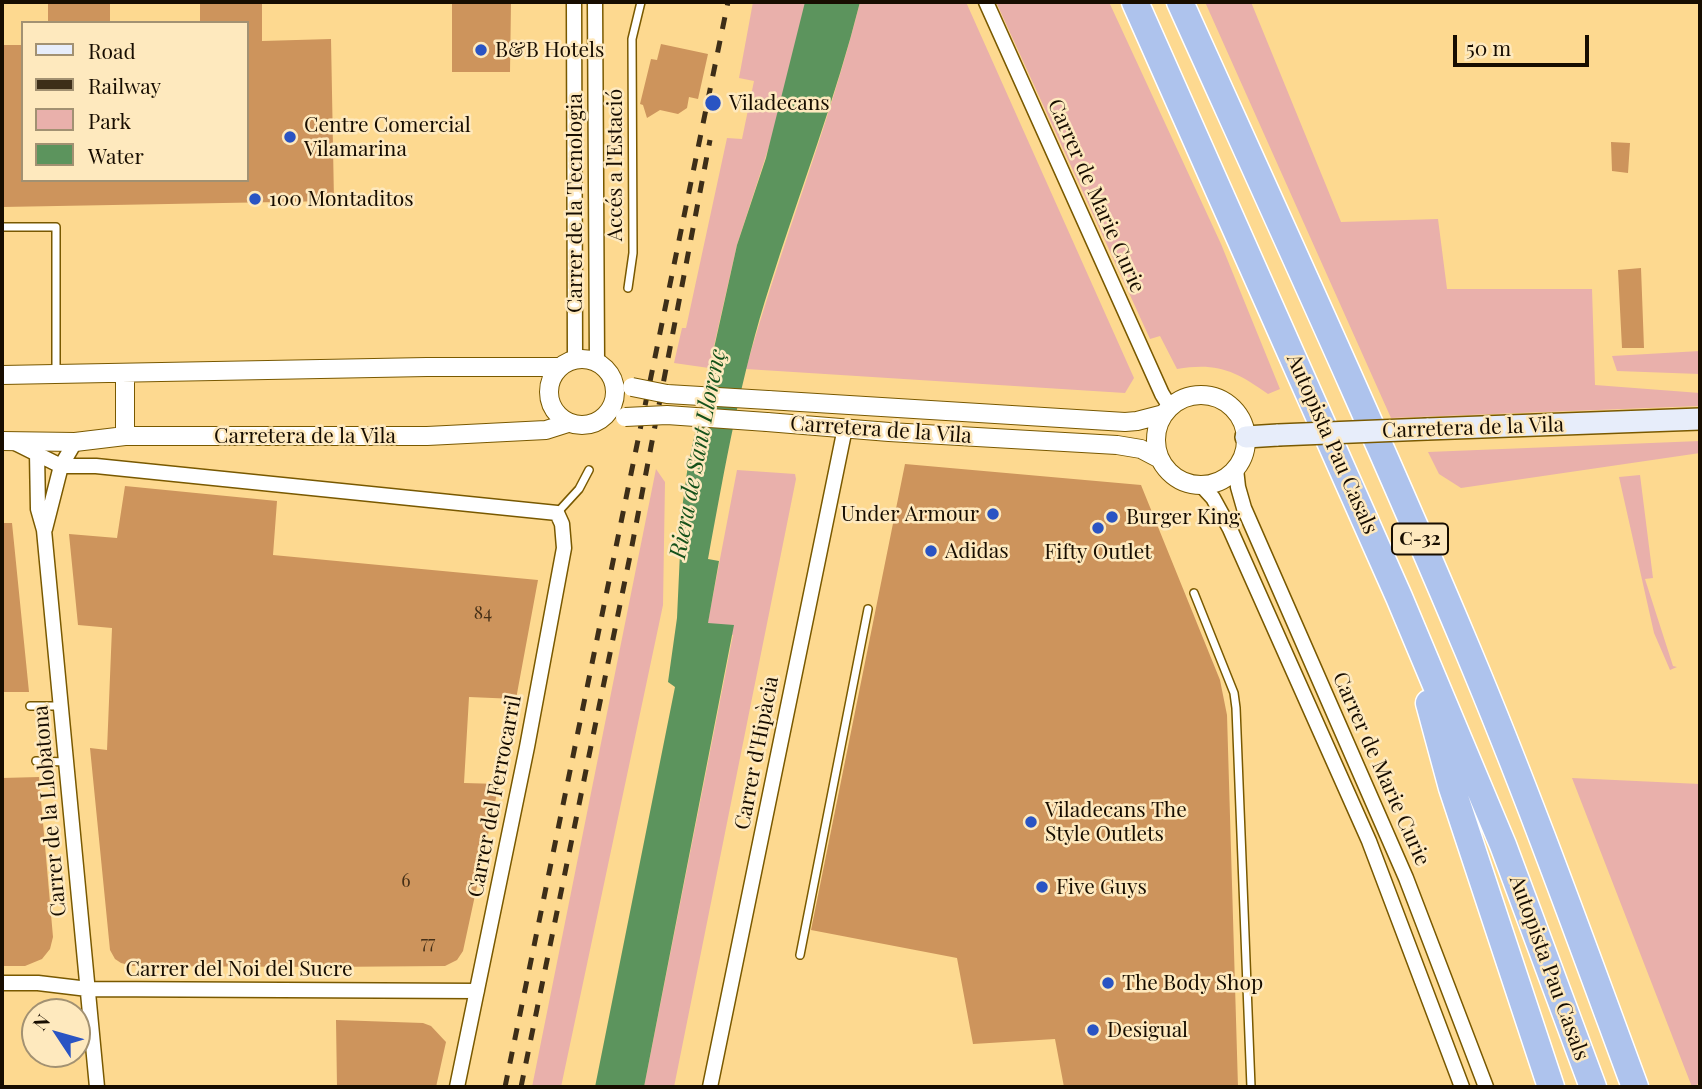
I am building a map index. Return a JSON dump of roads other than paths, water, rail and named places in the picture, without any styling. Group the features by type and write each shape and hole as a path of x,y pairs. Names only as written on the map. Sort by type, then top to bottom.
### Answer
{"highway":[{"name":"Autopista Pau Casals","path":"1135,2 1399,597 1503,845 1593,1087"},
{"name":"Autopista Pau Casals","path":"1180,2 1351,380 1468,652 1539,827 1634,1087"},
{"path":"1399,597 1452,788 1551,1087"}],"main road":[{"name":"Carretera de la Vila","path":"1246,437 1700,419"}],"street":[{"name":"Carrer de la Tecnologia","path":"568,364 573,2"},
{"name":"Carrer de la Tecnologia","path":"595,2 597,363"},
{"name":"Carrer de Marie Curie","path":"986,2 1167,411"},
{"path":"2,375 568,364 587,359 609,373 613,382 615,392 612,406 600,421 584,426 568,423 557,415 549,397 552,378 568,364"},
{"path":"125,374 125,436"},
{"name":"Carretera de la Vila","path":"613,382 667,394 1125,422 1137,422 1167,411"},
{"path":"1190,396 1212,396 1232,407 1239,416 1246,437 1246,448 1236,469 1215,484 1202,486 1192,485 1173,476 1160,459 1156,440 1159,422 1167,411 1190,396"},
{"name":"Carretera de la Vila","path":"600,421 667,415 889,432 1117,445 1141,449 1160,459"},
{"name":"Carretera de la Vila","path":"7,441 75,442 125,436 427,436 546,430 568,423"},
{"name":"Carrer d'Hipàcia","path":"710,1087 845,428"},
{"path":"7,441 61,466 96,466 557,513"},
{"name":"Carrer de la Llobatona","path":"44,530 61,466 75,442"},
{"name":"Carrer de la Llobatona","path":"37,453 38,509 44,530 97,1087"},
{"name":"Carrer de Marie Curie","path":"1236,469 1244,508 1406,878 1486,1087"},
{"name":"Carrer de Marie Curie","path":"1202,486 1213,498 1230,529 1369,841 1462,1087"},
{"name":"Carrer del Ferrocarril","path":"457,1087 527,747 564,548 562,524 557,513"},
{"name":"Carrer del Noi del Sucre","path":"2,983 38,983 88,989 477,991"}],"lane":[{"name":"Accés a l'Estació","path":"628,288 633,253 632,40 641,2"},
{"path":"2,227 57,227 56,375"},
{"path":"557,513 579,489 589,470"},
{"path":"1194,593 1234,693 1251,1087"},
{"path":"800,955 868,609"},
{"path":"30,706 61,706"},
{"path":"36,761 66,762"}],"water":[{"name":"Riera de Sant Llorenç","path":"805,2 860,2 829,109 760,319 727,455 708,559 719,561 708,623 734,625 644,1087 595,1087 675,687 668,682 677,618 682,509 688,465 737,245 766,158"}],"railway":[{"path":"505,1087 728,2"},
{"path":"521,1087 630,556 710,140"}],"place":[{"name":"B&B Hotels","path":"481,50"},
{"name":"Viladecans","path":"713,103"},
{"name":"Centre Comercial Vilamarina","path":"290,137"},
{"name":"100 Montaditos","path":"255,199"},
{"name":"Under Armour","path":"993,514"},
{"name":"Burger King","path":"1112,517"},
{"name":"Fifty Outlet","path":"1098,528"},
{"name":"Adidas","path":"931,551"},
{"name":"Viladecans The Style Outlets","path":"1031,822"},
{"name":"Five Guys","path":"1042,887"},
{"name":"The Body Shop","path":"1108,983"},
{"name":"Desigual","path":"1093,1030"}]}
